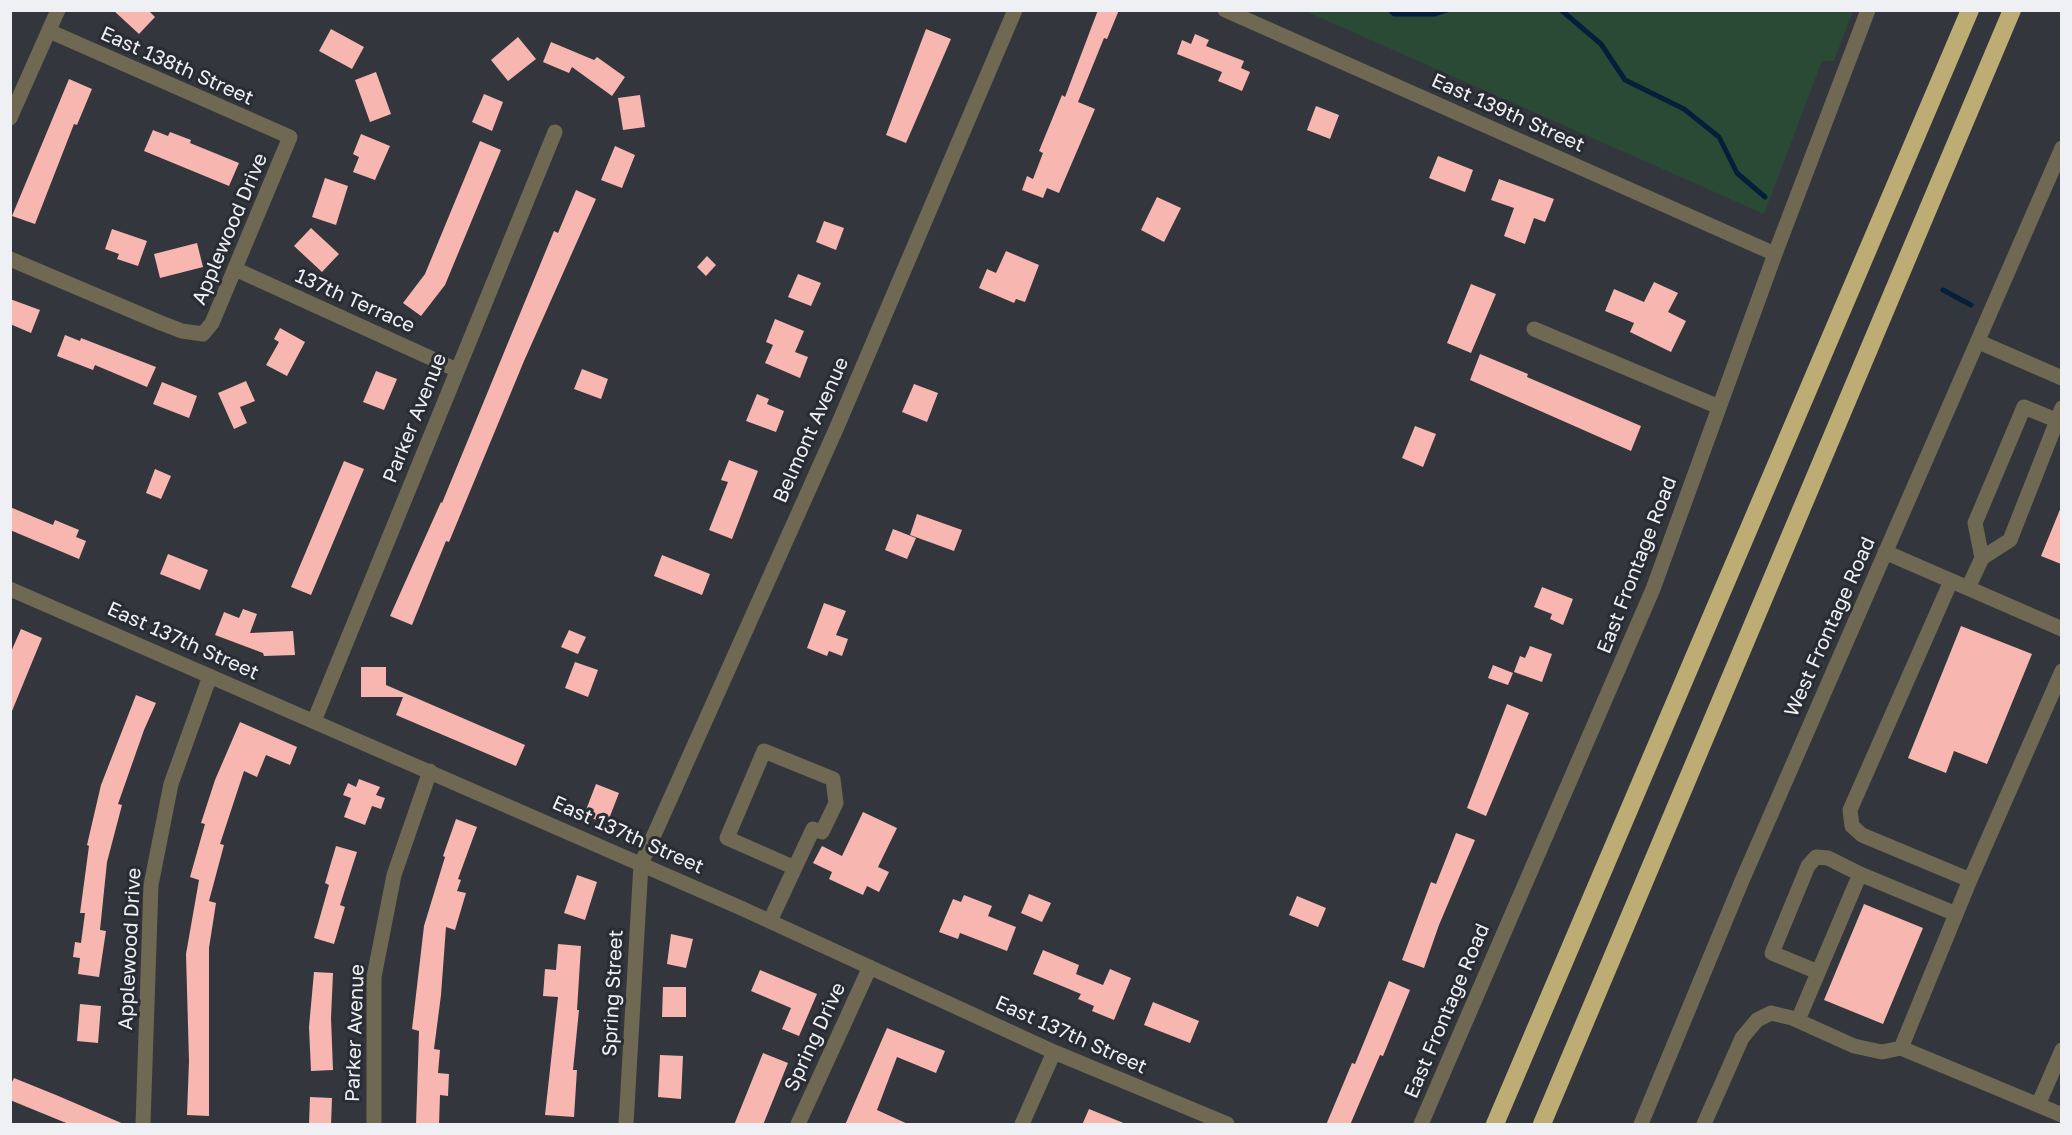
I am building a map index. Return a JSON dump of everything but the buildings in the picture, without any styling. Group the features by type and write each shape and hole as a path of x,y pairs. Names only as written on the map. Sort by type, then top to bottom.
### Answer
{"highway":[{"path":"1495,1125 1970,10"},
{"path":"1542,1125 2012,10"},
{"path":"1551,1125 1552,1097"}],"street":[{"path":"10,118 58,10"},
{"name":"Belmont Avenue","path":"641,864 837,427 1015,10"},
{"name":"East 139th Street","path":"1225,10 1774,254"},
{"name":"East Frontage Road","path":"1421,1125 1653,589 1774,254 1868,10"},
{"name":"East 138th Street","path":"48,32 290,137"},
{"name":"Parker Avenue","path":"314,721 555,132"},
{"name":"Applewood Drive","path":"10,259 161,323 182,331 203,334 212,323 290,137"},
{"name":"West Frontage Road","path":"1641,1124 1741,883 1979,342 2061,148"},
{"name":"137th Terrace","path":"235,269 457,370"},
{"path":"1534,329 1719,407"},
{"path":"1979,342 2061,378"},
{"path":"1968,588 1982,558 2010,540 2059,414 2024,407 1975,523 1982,558"},
{"path":"1885,552 2061,629"},
{"path":"1951,580 1850,810 1852,826 1862,836 1970,880"},
{"name":"East 137th Street","path":"10,589 770,921 1054,1052 1227,1125"},
{"path":"1901,1048 1970,880 2061,671"},
{"name":"Applewood Drive","path":"143,1125 151,885 171,784 210,676"},
{"path":"770,921 795,868 813,829 822,832 836,803 833,779 764,751 727,838 795,868"},
{"name":"Parker Avenue","path":"374,1125 374,977 394,875 430,771"},
{"path":"1818,972 1772,952 1808,866 1816,857 1828,858 1860,874 1956,914"},
{"name":"Spring Street","path":"626,1125 641,864"},
{"path":"1798,1020 1860,874"},
{"name":"Spring Drive","path":"798,1125 870,967"},
{"path":"1704,1125 1742,1038 1757,1020 1771,1013 1798,1020 1854,1046 1882,1053 1901,1048 2061,1115"},
{"path":"2038,1105 2061,1050"},
{"path":"1022,1125 1054,1052"}],"green space":[{"path":"1305,11 1853,11 1834,61 1822,61 1764,214"}],"waterway":[{"path":"1390,10 1394,14 1434,14 1447,10"},
{"path":"1561,10 1601,44 1625,80 1684,109 1719,137 1737,173 1765,197"},
{"path":"1943,290 1971,305"}]}
